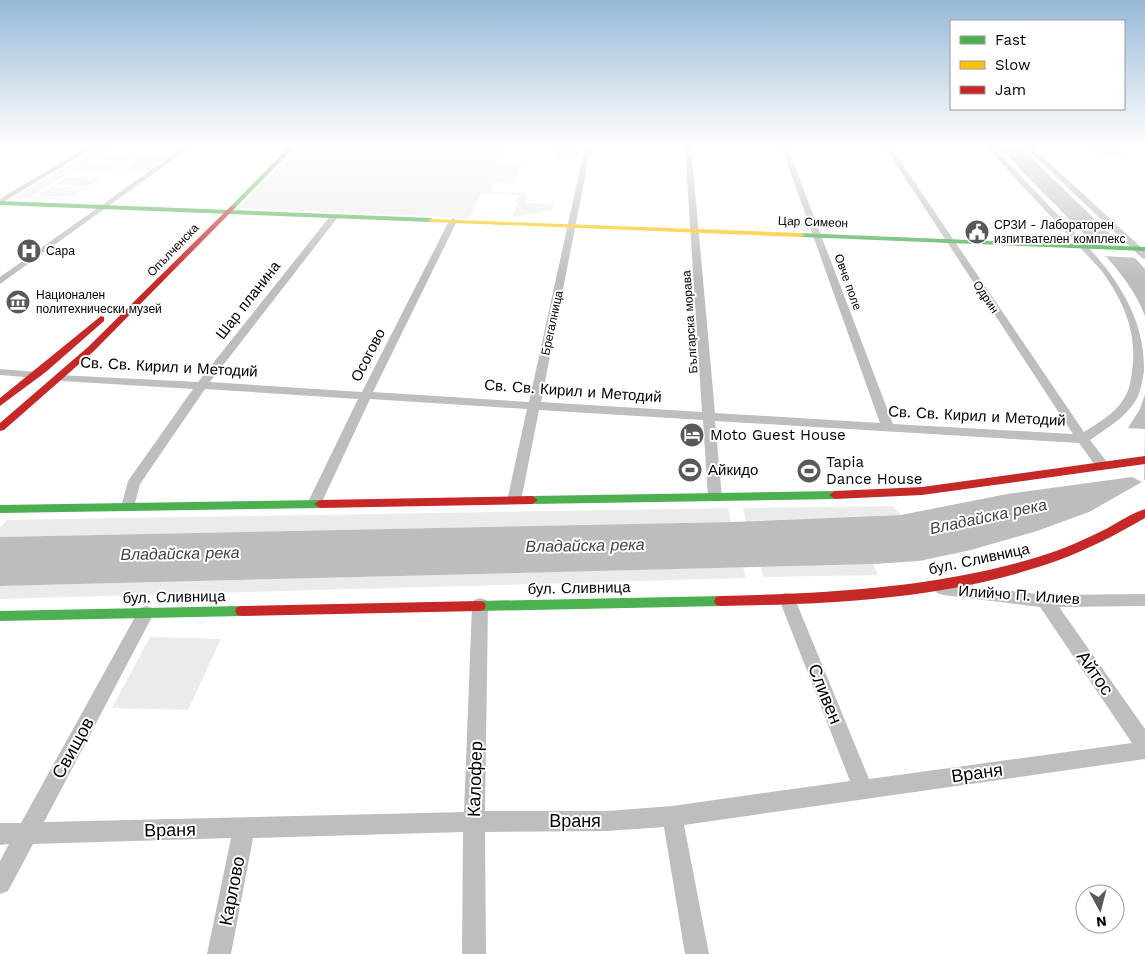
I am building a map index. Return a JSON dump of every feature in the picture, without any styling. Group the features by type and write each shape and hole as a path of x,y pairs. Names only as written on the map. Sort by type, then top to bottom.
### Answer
{"main road":[{"name":"Опълченска","path":"0,428 62,376 170,273 248,191"},
{"name":"Опълченска","path":"207,216 221,200"},
{"name":"Цар Симеон","path":"0,203 103,207 207,216 227,212 1088,246 1139,250"},
{"path":"0,403 37,375 110,310"},
{"path":"0,509 514,501 914,492 1145,460"},
{"name":"бул. Сливница","path":"0,616 480,604 787,599 846,596 922,587 1042,561 1082,545 1145,513"}],"street":[{"path":"0,203 20,191"},
{"path":"0,281 126,191"},
{"name":"Брегалница","path":"514,501 579,191"},
{"name":"Българска морава","path":"692,191 715,497"},
{"name":"Овче поле","path":"800,191 888,427"},
{"name":"Одрин","path":"916,191 1102,466"},
{"path":"1033,191 1088,246 1114,279 1129,303 1140,335 1140,366 1130,400 1115,418 1084,442"},
{"path":"1074,191 1139,250"},
{"name":"Шар планина","path":"128,507 133,484 202,385 334,217"},
{"name":"Осогово","path":"314,504 453,221"},
{"path":"0,372 37,375"},
{"name":"Св. Св. Кирил и Методий","path":"62,376 888,427 1084,442"},
{"name":"Илийчо П. Илиев","path":"922,587 1045,601 1145,600"},
{"name":"Сливен","path":"787,599 863,788"},
{"name":"Айтос","path":"1045,601 1145,745"},
{"name":"Калофер","path":"474,954 474,821 480,604"},
{"name":"Свищов","path":"0,883 146,613"},
{"name":"Враня","path":"0,834 474,821 607,821 672,816 1145,750"},
{"path":"672,816 697,954"},
{"name":"Карлово","path":"219,954 244,828"}],"shaded area":[{"path":"26,191 41,191 31,197 93,201 14,198"},
{"path":"45,191 81,191 72,197 37,195"},
{"path":"255,191 491,191 491,192 524,193 523,195 481,194 469,218 238,208"},
{"path":"518,196 527,196 525,203 553,204 552,210 512,217 518,203 515,202"},
{"path":"893,506 901,515 746,521 743,508"},
{"path":"728,508 731,522 0,537 0,528 7,520"},
{"path":"873,564 878,575 763,577 761,566"},
{"path":"743,567 746,578 0,599 0,586"},
{"path":"150,637 221,639 188,710 112,708"}],"water":[{"path":"1041,191 1065,191 1145,269 1145,316 1139,302 1122,276 1092,242"},
{"name":"Владайска река","path":"1145,394 1145,479 1142,482 1089,512 1037,531 971,550 919,561 873,564 0,586 0,537 731,522 901,515 1007,494 1050,480 1107,448 1128,428 1140,409"}],"pier":[{"path":"1082,236 1117,237 1139,258 1102,256"},
{"path":"1125,428 1145,429 1144,483 1132,477 1007,494 1082,462 1106,446"}],"traffic: fast":[{"path":"233,207 249,191"},
{"path":"0,203 431,220"},
{"path":"801,235 1145,249"},
{"path":"532,500 835,495"},
{"path":"0,509 320,504"},
{"path":"479,606 721,601"},
{"path":"0,616 242,611"}],"traffic: slow":[{"path":"431,220 801,235"}],"traffic: jam":[{"path":"0,428 91,349 233,207"},
{"path":"0,403 44,369 101,319"},
{"path":"835,495 922,491 1145,460"},
{"path":"320,504 532,500"},
{"path":"721,601 802,599 883,593 963,581 1055,557 1094,540 1145,513"},
{"path":"242,611 479,606"}],"place":[{"name":"СРЗИ - Лабораторен изпитвателен комплекс","path":"977,232"},
{"name":"Сара","path":"29,251"},
{"name":"Национален политехнически музей","path":"18,302"},
{"name":"Moto Guest House","path":"692,435"},
{"name":"Айкидо","path":"690,470"},
{"name":"Tapia Dance House","path":"809,471"}]}
